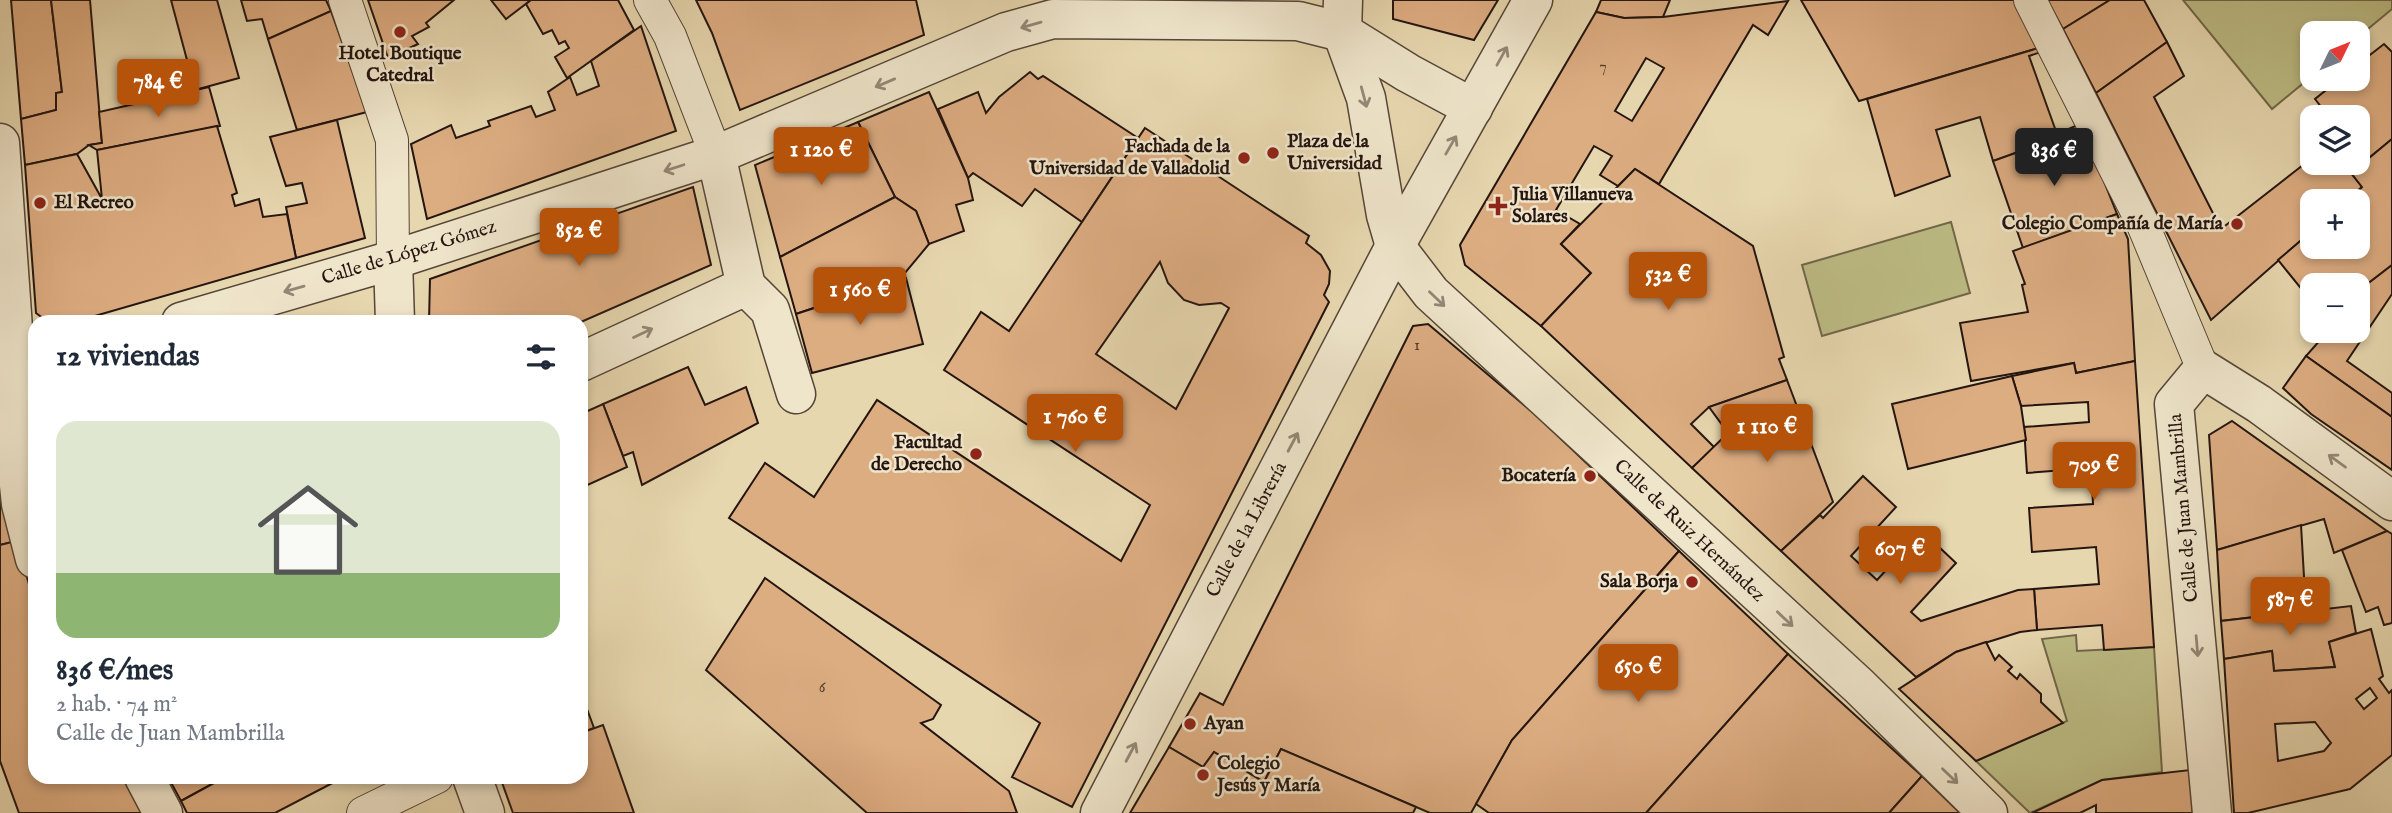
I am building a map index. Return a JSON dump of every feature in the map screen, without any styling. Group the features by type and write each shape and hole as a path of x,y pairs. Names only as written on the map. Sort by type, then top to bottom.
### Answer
{"street":[{"path":"345,0 392,140 394,315"},
{"path":"650,0 670,36 716,155 746,286 770,310 796,394"},
{"path":"2030,0 2141,220 2203,369 2259,404 2392,501"},
{"path":"1395,246 1532,2"},
{"path":"1343,16 1408,74 1473,108"},
{"path":"1343,16 1366,98 1375,155 1395,246"},
{"name":"Calle de López Gómez","path":"205,315 393,260 716,155 1006,32 1053,19 1298,21 1343,16"},
{"path":"0,144 17,370 12,420 21,504 28,532"},
{"path":"1375,155 1430,183"},
{"name":"Calle de la Librería","path":"1100,813 1395,246"},
{"name":"Calle de Ruiz Hernández","path":"1395,246 1431,293 1859,686 1988,813"},
{"path":"588,359 746,286"},
{"name":"Calle de Juan Mambrilla","path":"2203,369 2174,404 2212,813"},
{"path":"148,784 163,813"},
{"path":"363,813 422,784"},
{"path":"475,784 485,813"}],"shaded area":[{"path":"2183,0 2392,0 2392,9 2370,27 2370,21 2300,21 2300,86 2272,109"},
{"path":"1951,222 1970,293 1822,336 1802,265"},
{"path":"2076,635 2077,651 2154,647 2162,772 2102,780 2030,813 1976,761 2067,721 2042,639"}],"building":[{"path":"11,0 51,0 62,92 56,93 56,110 21,119"},
{"path":"51,0 90,0 102,143 89,145 77,154 25,165 21,119 56,110 56,93 62,92"},
{"path":"171,0 217,0 239,78 195,90"},
{"path":"241,0 326,0 331,11 268,39 262,19 247,21"},
{"name":"Hotel Boutique Catedral","path":"368,0 454,0 426,23 429,27 412,36 418,44 388,58"},
{"path":"491,0 531,0 506,19"},
{"path":"531,0 618,0 634,30 567,78 555,57 569,48 565,41 559,44 552,30 543,34 526,4"},
{"path":"696,0 916,0 924,35 740,110 712,33"},
{"path":"1393,0 1498,0 1474,40 1393,19"},
{"path":"1601,0 1670,0 1663,17 1624,18 1596,12"},
{"path":"1801,0 2016,0 2042,47 1859,101"},
{"path":"2047,0 2110,0 2063,29"},
{"path":"2110,0 2144,0 2167,42 2096,93 2063,29"},
{"path":"1788,1 1768,35 1753,25 1659,184 1635,169 1618,186 1600,175 1612,156 1594,146 1556,210 1580,224 1561,244 1591,273 1541,326 1465,265 1460,245 1596,12 1624,18 1663,17","holes":["1646,58 1664,68 1632,121 1615,111"]},
{"path":"331,11 367,112 297,130 268,39"},
{"path":"641,26 676,131 427,219 411,144 451,125 456,138 490,126 488,121 531,106 536,117 555,110 548,92 570,77 577,95 599,86 591,61"},
{"path":"2167,42 2184,76 2154,97 2221,229 2300,167 2300,175 2353,175 2362,187 2300,189 2300,242 2211,320 2096,93"},
{"path":"2384,44 2392,52 2392,139 2370,157 2370,105 2320,105 2315,99 2325,91 2370,91 2370,55"},
{"path":"2042,47 2044,51 2029,56 2057,134 2080,124 2083,129 1993,161 1980,117 1936,130 1950,176 1895,196 1867,99"},
{"path":"1030,72 1038,79 1043,76 1138,138 1082,222 1035,189 1022,206 973,173 968,178 938,109 978,92 986,113 999,97"},
{"path":"209,87 220,126 97,150 89,145 102,143 99,112"},
{"path":"929,92 968,178 973,200 956,205 964,231 929,244 916,211 895,197 858,122"},
{"path":"337,120 365,238 296,258 286,207 307,203 302,183 286,186 270,137"},
{"path":"858,122 895,197 780,257 755,165"},
{"path":"217,126 237,193 232,195 235,206 259,199 263,217 287,214 296,258 98,315 39,315 36,313 25,165 77,154 102,199 97,150"},
{"path":"1145,128 1309,236 1306,243 1321,255 1330,271 1329,284 1324,295 1329,302 1072,807 1012,777 1040,723 729,518 765,463 814,497 877,400 1121,561 1150,505 944,370 981,312 1009,331","holes":["1160,262 1168,283 1184,300 1199,305 1221,303 1229,308 1176,409 1096,354"]},
{"path":"2083,129 2117,214 2023,248 1993,161"},
{"path":"2392,139 2392,265 2370,282 2370,273 2300,273 2300,287 2278,260 2300,241 2300,259 2370,259 2370,189 2360,189 2362,187 2353,175 2370,175 2370,157"},
{"path":"1635,169 1753,246 1784,357 1779,359 1787,380 1709,407 1691,424 1715,448 1692,468 1541,326 1591,273 1561,244"},
{"path":"693,187 711,265 588,319 588,315 429,315 430,279"},
{"path":"895,197 916,211 929,244 900,279 796,314 780,257"},
{"path":"2117,214 2128,239 2135,361 2076,373 2074,363 1971,381 1960,323 2028,312 2022,285 2025,284 2013,251"},
{"path":"2392,265 2392,294 2370,327 2370,282"},
{"path":"906,278 923,344 812,373 796,314"},
{"path":"1428,324 1537,416 1679,551 1512,740 1471,813 1430,813 1281,749 1264,782 1214,752 1203,767 1169,747 1200,693 1223,705 1413,326"},
{"path":"2317,343 2359,343 2347,361 2392,393 2392,417 2306,356"},
{"path":"2306,356 2392,417 2392,470 2311,414 2283,388"},
{"path":"2135,361 2154,647 2104,650 2102,625 2037,630 2034,589 2099,584 2096,547 2032,552 2029,508 2093,504 2091,468 2027,473 2024,427 2089,422 2088,402 2021,406 2012,376 2074,363 2076,373"},
{"path":"688,367 705,405 746,387 758,423 642,485 633,452 623,456 603,404"},
{"path":"2012,376 2021,406 2026,440 1908,469 1892,404"},
{"path":"1787,380 1833,502 1781,551 1692,468 1728,433 1709,407"},
{"path":"603,404 627,467 588,485 588,411"},
{"path":"2232,421 2387,531 2334,553 2324,519 2217,550 2209,435"},
{"path":"1863,476 1896,507 1851,556 1877,580 1922,531 1956,563 1911,612 1921,621 2018,590 2034,589 2037,630 2020,632 1956,652 1916,677 1781,551 1820,515 1823,518"},
{"path":"0,486 16,541 0,545"},
{"path":"2301,525 2306,611 2221,621 2217,550"},
{"path":"2387,531 2392,534 2392,623 2384,625 2378,607 2366,612 2342,550"},
{"path":"16,541 28,581 28,784 132,784 147,813 19,813 0,761 0,545"},
{"path":"1679,551 1788,654 1646,813 1489,813 1476,804 1512,740"},
{"path":"765,578 941,705 933,719 921,723 1009,791 1017,813 867,813 706,670"},
{"path":"2351,606 2356,633 2329,642 2335,667 2274,671 2272,651 2224,659 2221,621"},
{"path":"2371,629 2383,676 2379,679 2389,693 2392,690 2392,755 2350,789 2248,813 2234,813 2224,659 2272,651 2274,671 2335,667 2329,642","holes":["2370,688 2377,698 2364,709 2356,699","2315,722 2331,743 2324,751 2278,761 2275,724"]},
{"path":"1986,642 1995,660 1999,655 2012,667 2008,671 2017,679 2020,674 2041,694 2041,702 2063,723 1976,761 1899,689 1956,652"},
{"path":"1788,654 1922,776 1889,813 1646,813"},
{"path":"588,712 594,728 588,730"},
{"path":"603,725 634,813 513,813 503,784 588,784 588,730"},
{"name":"Colegio Jesús y María","path":"1169,747 1203,767 1214,752 1264,782 1281,749 1416,807 1413,813 1130,813"},
{"path":"2190,770 2193,813 2096,813 2096,805 2080,813 2032,813 2102,780"},
{"path":"1922,776 1960,813 1889,813"},
{"path":"172,784 212,784 181,801"},
{"path":"212,784 331,784 275,813 187,813 181,801"}],"place":[{"name":"Hotel Boutique Catedral","path":"400,32"},
{"name":"Plaza de la Universidad","path":"1273,153"},
{"name":"Fachada de la Universidad de Valladolid","path":"1244,158"},
{"name":"El Recreo","path":"40,203"},
{"name":"Julia Villanueva Solares","path":"1498,206"},
{"name":"Colegio Compañía de María","path":"2237,224"},
{"name":"Facultad de Derecho","path":"976,454"},
{"name":"Bocatería","path":"1590,476"},
{"name":"Sala Borja","path":"1692,582"},
{"name":"Ayan","path":"1190,724"},
{"name":"Colegio Jesús y María","path":"1203,775"}]}
